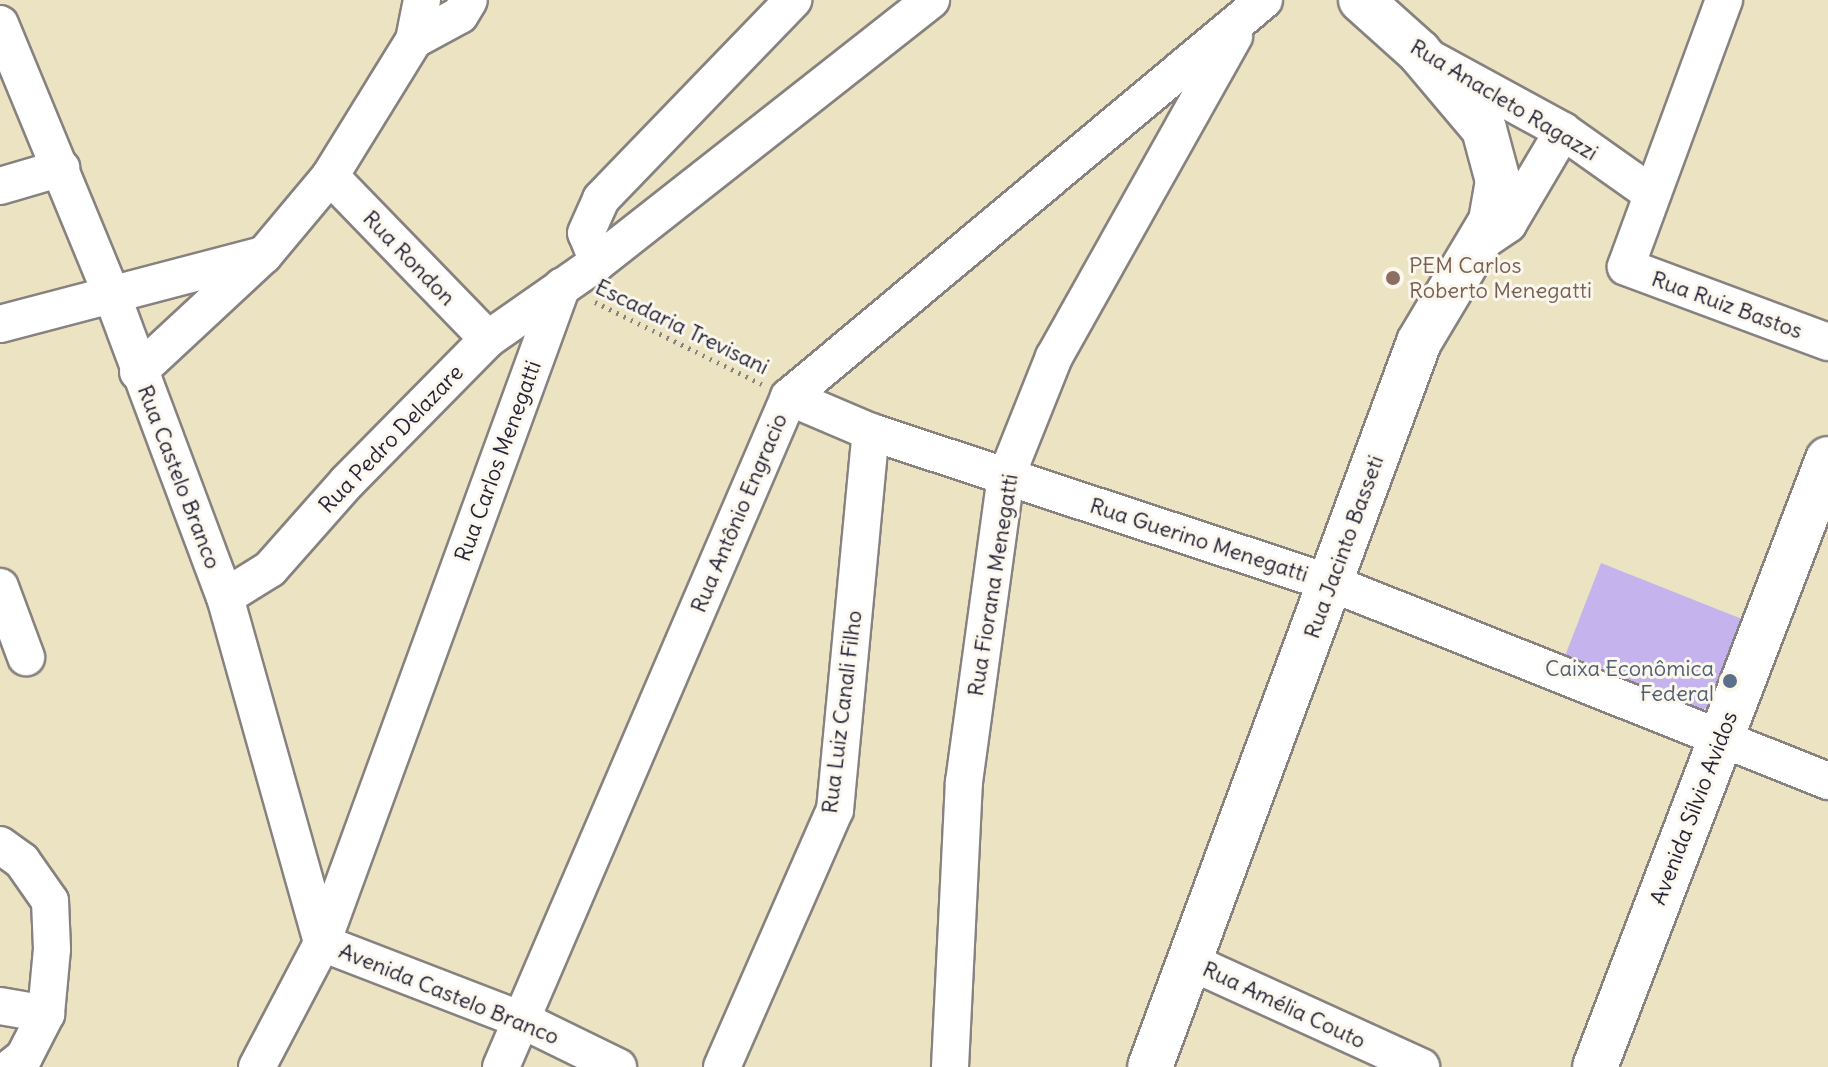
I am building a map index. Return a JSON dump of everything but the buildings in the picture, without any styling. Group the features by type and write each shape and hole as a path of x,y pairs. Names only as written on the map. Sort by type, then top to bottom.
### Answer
{"main road":[{"name":"Rua Anacleto Ragazzi","path":"1361,0 1419,52"},
{"name":"Rua Jacinto Basseti","path":"1150,1067 1419,342 1470,249 1491,221 1498,181 1493,156 1469,105 1419,52"},
{"name":"Avenida Sílvio Avidos","path":"1595,1067 1828,459"}],"street":[{"path":"138,372 264,255 330,176 414,40 422,0"},
{"path":"414,40 460,15 469,0"},
{"path":"598,262 586,233 601,199 793,0"},
{"path":"562,286 598,262 931,0"},
{"path":"1652,194 1724,0"},
{"name":"Rua Antônio Engracio","path":"501,1067 789,397 1255,8"},
{"name":"Rua Fiorana Menegatti","path":"950,1067 964,782 1006,477 1054,357 1255,8"},
{"name":"Rua Castelo Branco","path":"4,46 61,168 225,597 322,943"},
{"name":"Rua Anacleto Ragazzi","path":"1419,52 1563,131 1652,194"},
{"path":"1470,249 1508,224 1563,131"},
{"path":"0,186 61,168"},
{"name":"Rua Rondon","path":"330,176 488,339"},
{"name":"Rua Ruiz Bastos","path":"1652,194 1626,267 1828,342"},
{"path":"0,324 113,298 264,255"},
{"name":"Rua Pedro Delazare","path":"225,597 270,569 347,482 488,339 562,286"},
{"name":"Rua Carlos Menegatti","path":"257,1067 322,943 562,286"},
{"name":"Rua Guerino Menegatti","path":"789,397 871,432 1331,583 1828,781"},
{"name":"Rua Luiz Canali Filho","path":"722,1067 835,810 871,432"},
{"path":"0,587 26,657"},
{"path":"0,845 22,861 50,901 53,983 46,1014 24,1057 11,1067"},
{"name":"Avenida Castelo Branco","path":"322,943 522,1020 618,1067"},
{"name":"Rua Amélia Couto","path":"1191,962 1421,1067"},
{"path":"0,1006 46,1014"}],"path":[{"name":"Escadaria Trevisani","path":"562,286 789,397"}],"place":[{"name":"PEM Carlos Roberto Menegatti","path":"1393,278"},
{"name":"Caixa Econômica Federal","path":"1730,681"}]}
